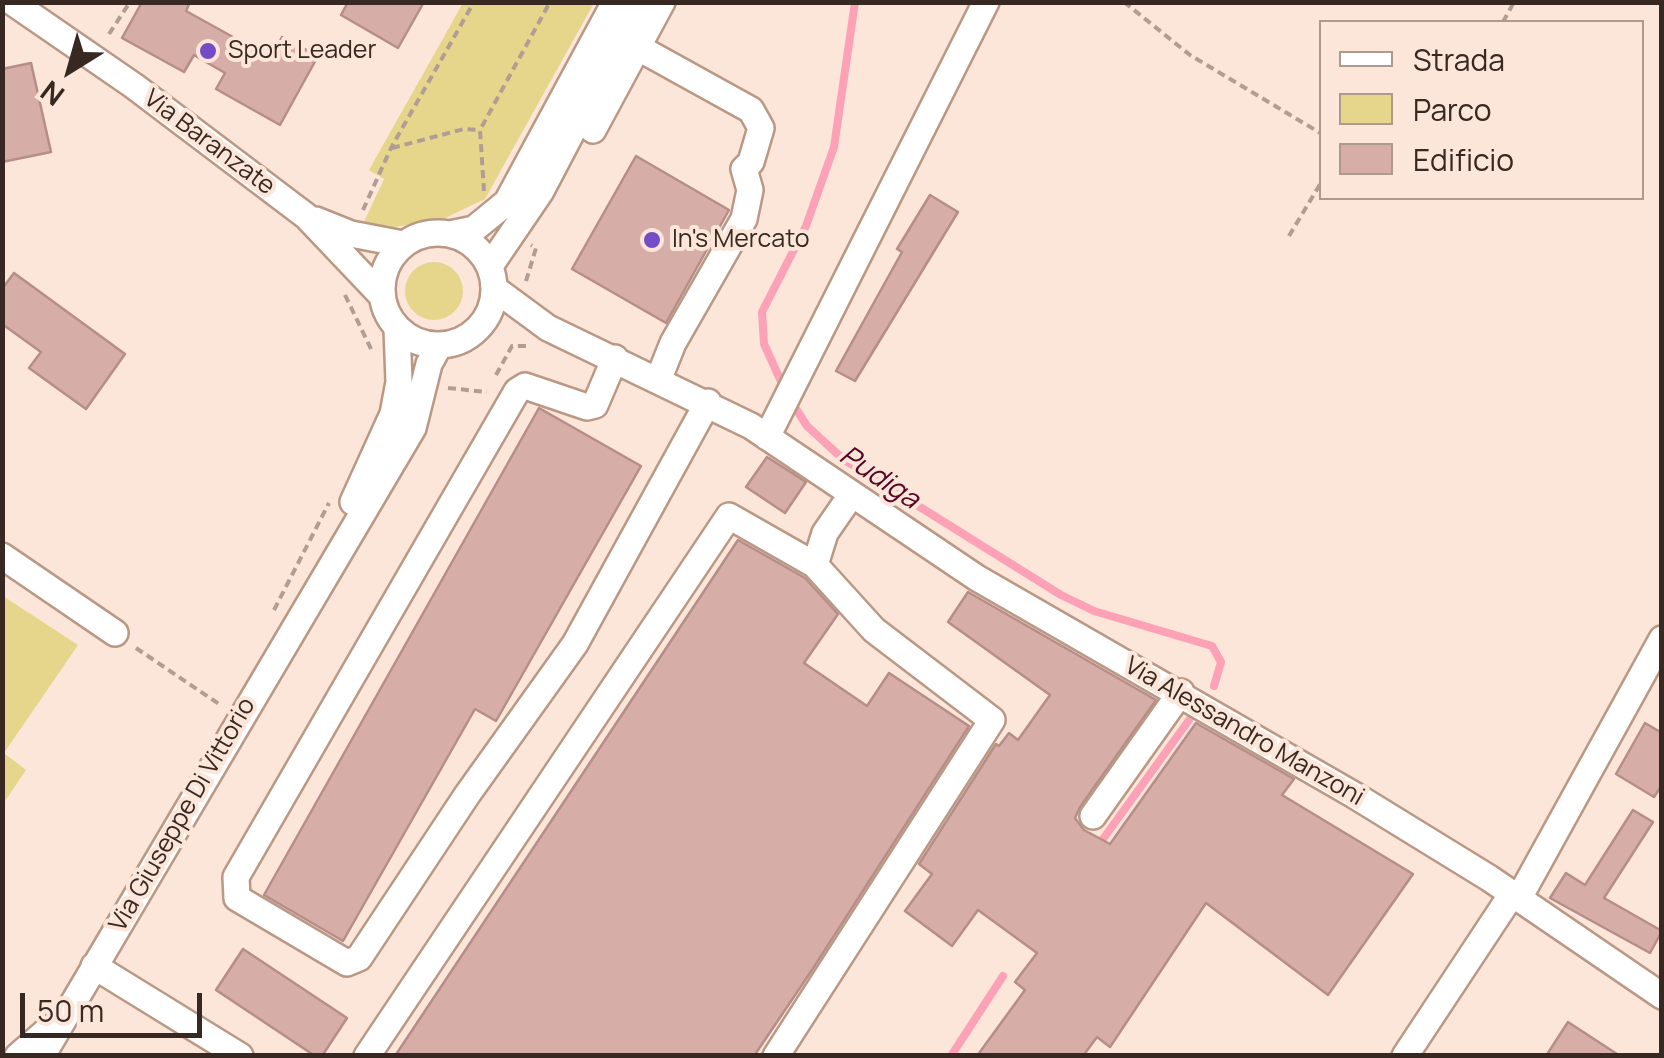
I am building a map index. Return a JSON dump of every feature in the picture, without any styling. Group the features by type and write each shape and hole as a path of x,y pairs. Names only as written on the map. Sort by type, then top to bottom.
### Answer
{"street":[{"name":"Via Baranzate","path":"12,2 134,86 306,216 382,296"},
{"path":"548,328 481,327 455,344 439,346 409,338 397,328 382,296 382,277 403,244 418,236 474,229 507,202 615,2"},
{"path":"481,327 492,277 640,2"},
{"path":"530,209 558,195 662,2"},
{"path":"450,234 467,240 492,277 548,328 708,402 776,416 986,2"},
{"path":"637,48 750,110 761,128 751,162 744,170 750,190 744,219 672,344 660,378"},
{"name":"Via Baranzate","path":"306,216 351,234 403,244"},
{"name":"Via Giuseppe Di Vittorio","path":"270,667 393,414 399,382 397,328"},
{"name":"Via Giuseppe Di Vittorio","path":"42,1056 413,428 429,364 439,346"},
{"path":"615,358 594,405 586,407 526,386 517,391 236,876 237,898 348,963 359,958 467,794 576,644 708,402"},
{"name":"Via Alessandro Manzoni","path":"776,416 823,474 852,494 1064,630 1182,692 1515,896 1662,996"},
{"path":"815,565 825,533 852,494"},
{"path":"367,1056 730,516 815,565 874,630 992,720 776,1056"},
{"path":"2,556 114,633"},
{"path":"1405,1056 1515,896 1662,639"},
{"path":"1093,816 1182,692"},
{"path":"94,966 240,1056"},
{"name":"Via Giuseppe Di Vittorio","path":"18,1056 64,1014"}],"path":[{"path":"109,34 130,2"},
{"path":"350,209 360,216 392,148 474,2"},
{"path":"485,198 480,130 550,2"},
{"path":"1124,2 1190,55 1319,132"},
{"path":"392,148 464,129 480,130"},
{"path":"1289,236 1319,186"},
{"path":"342,286 372,352"},
{"path":"269,621 331,499"},
{"path":"114,633 239,719"}],"green space":[{"path":"463,3 594,3 485,199 441,220 380,229 363,224 384,179 369,170"},
{"path":"434,262 455,270 463,291 455,312 434,320 413,312 405,291 413,270"},
{"path":"3,596 78,645 4,753 26,770 3,804"}],"building":[{"path":"142,2 190,2 186,11 271,58 282,37 318,56 280,125 216,89 225,73 194,55 184,72 122,38"},
{"path":"348,2 424,2 398,48 341,15"},
{"path":"31,63 51,152 2,162 2,69"},
{"name":"In's Mercato","path":"636,156 729,210 666,323 572,269"},
{"path":"930,195 958,212 855,381 836,371 902,252 897,249"},
{"path":"14,273 125,354 86,409 29,368 41,352 2,324 2,289"},
{"path":"539,408 641,466 496,721 475,709 343,941 264,895"},
{"path":"767,457 806,482 785,513 746,487"},
{"path":"738,540 805,578 838,614 804,663 867,706 889,673 969,726 812,970 754,1056 395,1056"},
{"path":"968,592 1156,700 1080,807 1075,818 1084,830 1110,844 1196,723 1294,779 1282,795 1413,874 1328,995 1206,903 1110,1047 1097,1037 1083,1056 977,1056 1025,990 1015,982 1037,953 978,910 952,946 905,911 932,874 919,864 996,744 999,746 1009,733 1018,740 1050,695 948,622"},
{"path":"1645,723 1662,733 1662,785 1654,797 1616,774"},
{"path":"1633,810 1653,822 1604,898 1662,931 1650,953 1550,898 1566,873 1585,885"},
{"path":"243,949 347,1018 322,1056 315,1056 216,990"},
{"path":"1568,1022 1620,1056 1546,1056"}],"waterway":[{"name":"Pudiga","path":"784,388 764,344 762,312 806,226 834,147 855,2"},
{"name":"Pudiga","path":"791,401 807,426 843,459 1061,595 1094,611 1212,646 1221,662 1214,686"},
{"name":"Pudiga","path":"1103,839 1189,720"},
{"name":"Pudiga","path":"951,1056 1003,976"}],"place":[{"name":"Sport Leader","path":"208,51"},
{"name":"In's Mercato","path":"652,240"}]}
